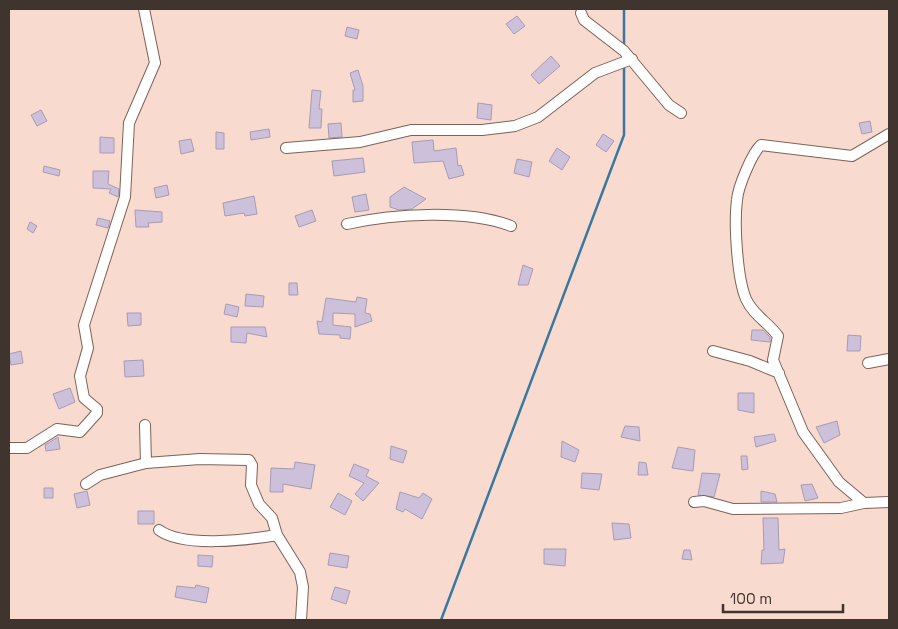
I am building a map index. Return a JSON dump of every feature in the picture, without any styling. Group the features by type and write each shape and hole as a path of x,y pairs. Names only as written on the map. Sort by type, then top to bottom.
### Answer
{"street":[{"path":"9,448 27,448 57,429 80,432 97,413 97,409 84,398 80,376 88,348 84,325 125,197 129,124 155,63 144,9"},
{"path":"581,10 584,20 624,51 669,105 682,114"},
{"path":"286,148 360,142 411,130 482,130 515,126 538,117 595,73 632,60"},
{"path":"864,503 839,482 803,432 774,360 778,336 771,326 760,320 746,298 737,254 737,199 754,150 761,145 852,156 889,134"},
{"path":"347,224 369,219 430,215 485,219 511,226"},
{"path":"713,351 750,361 779,373"},
{"path":"868,362 889,358"},
{"path":"145,425 146,463"},
{"path":"86,484 100,475 146,463 250,460 252,465 251,484 259,504 272,518 277,535 300,572 303,587 300,620"},
{"path":"694,502 704,501 733,509 841,508 864,503 889,502"},
{"path":"159,530 166,536 198,540 240,541 277,535"}],"building":[{"path":"517,16 525,26 514,34 506,24"},
{"path":"347,27 359,30 357,39 345,36"},
{"path":"551,56 560,66 539,84 531,75"},
{"path":"358,70 363,86 363,101 353,102 353,90 355,90 350,73"},
{"path":"312,90 321,91 319,109 322,109 321,128 309,128"},
{"path":"478,103 492,105 491,120 477,118"},
{"path":"41,110 47,121 37,126 31,115"},
{"path":"870,121 872,132 862,134 859,123"},
{"path":"341,123 342,137 329,138 328,124"},
{"path":"269,129 270,137 251,140 250,132"},
{"path":"216,132 224,133 224,149 216,149"},
{"path":"603,134 614,141 606,152 596,145"},
{"path":"100,137 114,138 114,153 100,153"},
{"path":"191,139 194,151 181,154 179,141"},
{"path":"433,140 434,151 456,148 458,166 461,165 464,175 449,179 443,161 414,163 412,142"},
{"path":"557,148 570,157 562,170 549,161"},
{"path":"363,158 365,172 334,176 332,161"},
{"path":"517,159 532,162 529,177 514,173"},
{"path":"44,166 60,170 59,176 43,172"},
{"path":"93,171 109,171 108,184 119,189 118,197 109,193 111,189 93,188"},
{"path":"167,185 169,195 156,198 154,188"},
{"path":"404,187 426,199 412,209 399,210 390,207 390,197"},
{"path":"366,194 369,210 355,212 352,197"},
{"path":"254,196 257,214 245,216 244,213 225,216 223,203"},
{"path":"135,210 162,212 162,222 148,223 149,227 136,227"},
{"path":"312,210 316,221 299,227 295,216"},
{"path":"98,218 110,221 108,228 96,225"},
{"path":"30,222 37,226 33,233 27,229"},
{"path":"523,265 533,269 528,285 518,285"},
{"path":"289,283 297,283 298,295 289,295"},
{"path":"246,294 264,296 263,307 245,306"},
{"path":"357,297 367,299 365,313 370,314 372,321 355,327 355,314 333,313 333,325 351,327 350,339 340,338 340,335 319,334 317,321 322,322 326,298 356,302"},
{"path":"226,304 239,307 237,317 224,314"},
{"path":"127,313 141,313 141,325 128,326"},
{"path":"231,327 265,327 267,337 247,333 246,343 231,342"},
{"path":"752,330 763,330 770,337 770,342 751,340"},
{"path":"848,335 861,336 860,351 847,351"},
{"path":"21,351 23,363 11,365 9,354"},
{"path":"143,360 144,376 125,377 124,361"},
{"path":"70,388 75,402 59,409 53,394"},
{"path":"738,393 754,393 754,413 738,410"},
{"path":"837,421 840,435 824,443 816,427"},
{"path":"625,426 639,427 640,441 621,437"},
{"path":"774,434 776,441 756,447 754,437"},
{"path":"58,437 60,449 46,451 45,445"},
{"path":"562,441 579,450 575,462 561,457"},
{"path":"391,446 407,451 403,463 390,459"},
{"path":"678,447 695,450 693,471 672,468"},
{"path":"741,456 747,456 748,469 742,470"},
{"path":"295,462 315,465 311,489 283,484 283,492 270,492 271,468 294,469"},
{"path":"639,462 646,463 648,475 638,475"},
{"path":"354,464 369,470 366,476 379,483 363,501 355,494 364,483 349,476"},
{"path":"582,473 602,474 599,490 581,488"},
{"path":"702,473 720,474 714,497 698,495"},
{"path":"812,484 818,498 805,501 801,485"},
{"path":"44,488 53,488 53,498 44,498"},
{"path":"87,491 90,505 77,508 74,494"},
{"path":"761,491 775,494 777,502 761,502"},
{"path":"400,492 419,498 423,493 432,499 422,519 405,509 403,512 396,509"},
{"path":"338,493 352,501 345,515 330,507"},
{"path":"138,511 154,511 154,524 138,524"},
{"path":"763,518 778,518 779,550 785,549 783,563 761,564 762,550 764,550"},
{"path":"612,523 629,524 631,538 614,540"},
{"path":"544,549 566,549 565,566 544,564"},
{"path":"684,550 690,550 692,560 682,559"},
{"path":"330,553 349,556 347,568 328,565"},
{"path":"198,555 213,556 212,567 198,566"},
{"path":"196,585 209,588 206,603 175,597 177,586 195,588"},
{"path":"335,587 350,591 346,604 331,599"}],"waterway":[{"path":"624,9 624,47"},
{"path":"441,620 624,135 624,65"}]}
